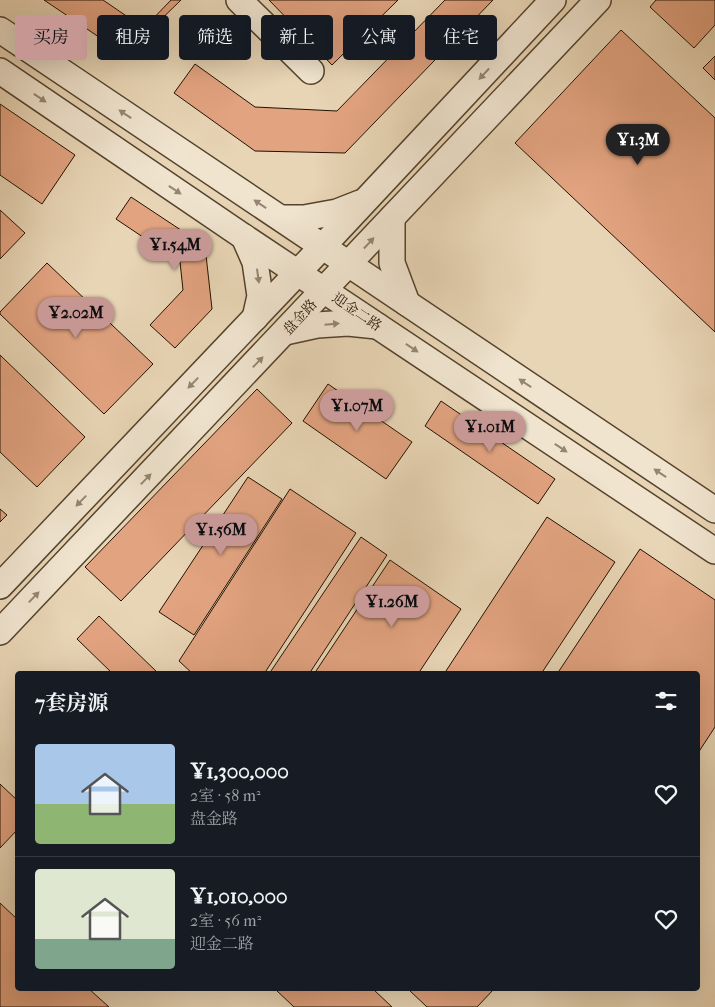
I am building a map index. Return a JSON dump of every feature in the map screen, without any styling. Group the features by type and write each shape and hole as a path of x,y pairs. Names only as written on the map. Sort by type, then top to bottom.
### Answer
{"street":[{"path":"239,0 310,71"},
{"path":"0,586 367,200 554,0"},
{"name":"盘金路","path":"0,632 598,0"},
{"path":"0,30 715,510"},
{"name":"迎金二路","path":"0,71 244,237 715,551"},
{"path":"281,218 304,218 338,212 367,200"},
{"path":"392,218 392,263 407,303"},
{"path":"244,237 255,262 260,296 255,318"},
{"path":"285,332 317,325 348,323 380,327"},
{"path":"689,493 715,491"},
{"path":"670,521 689,493"}],"building":[{"path":"44,0 103,0 125,15 97,15 97,36 87,29 87,15 66,15"},
{"path":"171,0 181,0 166,15 157,15"},
{"path":"269,0 398,0 383,15 343,15 343,54 332,65 327,60 333,60 333,15 284,15"},
{"path":"445,0 493,0 478,15 430,15"},
{"path":"656,0 715,0 715,25 694,48 650,7"},
{"path":"425,21 425,60 435,60 345,153 255,151 174,93 195,64 255,107 337,111 387,60 415,60 415,31"},
{"path":"621,30 715,118 715,332 515,143"},
{"path":"715,56 715,80 703,68"},
{"path":"0,104 75,155 42,204 0,175"},
{"path":"131,197 205,246 212,309 175,348 150,325 183,290 180,262 116,219"},
{"path":"0,210 25,233 0,259"},
{"path":"47,263 153,364 104,414 0,314"},
{"path":"0,355 85,437 37,487 0,452"},
{"path":"328,384 412,442 386,479 303,421"},
{"path":"257,389 292,423 121,601 85,567"},
{"path":"441,401 555,479 538,504 425,426"},
{"path":"248,477 282,499 194,635 159,612"},
{"path":"290,489 356,533 266,671 190,671 179,661"},
{"path":"0,509 7,515 0,522"},
{"path":"547,517 615,562 543,671 446,671"},
{"path":"361,537 387,555 311,671 271,671"},
{"path":"640,549 715,600 715,727 700,750 700,671 559,671"},
{"path":"390,560 461,609 420,671 316,671"},
{"path":"99,616 156,671 110,671 77,639"},
{"path":"0,784 15,798 15,832 0,848"},
{"path":"0,903 15,917 15,991 91,991 109,1007 0,1007"},
{"path":"277,991 375,991 392,1007 294,1007"},
{"path":"410,991 492,991 477,1007 427,1007"}]}
